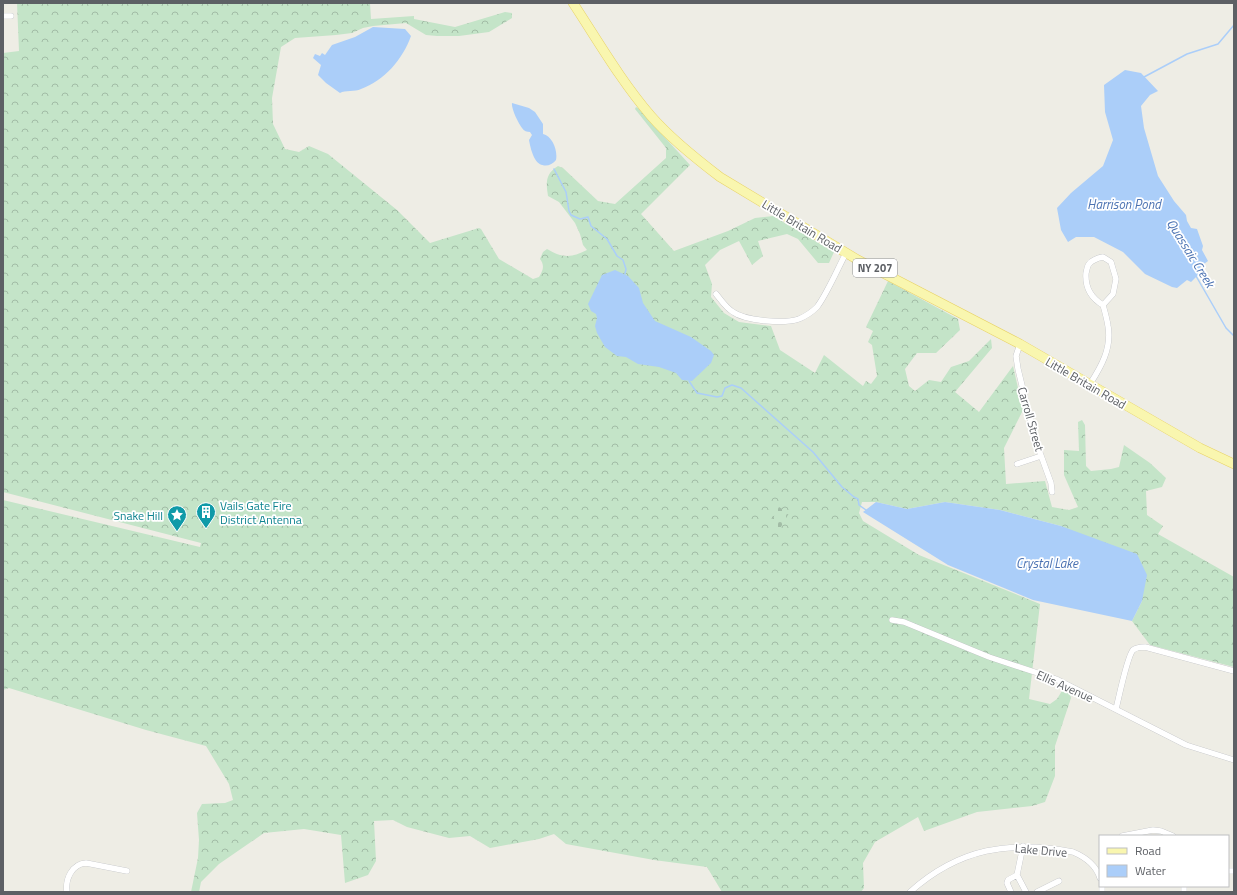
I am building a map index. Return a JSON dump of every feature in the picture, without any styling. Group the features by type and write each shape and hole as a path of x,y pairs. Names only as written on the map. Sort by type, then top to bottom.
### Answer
{"main road":[{"name":"Little Britain Road","path":"573,3 636,98 652,117 698,161 846,253 1020,344 1194,445 1234,464"}],"street":[{"path":"3,16 11,16"},
{"path":"716,294 732,312 740,316 785,322 798,319 808,314 816,307 846,253"},
{"path":"1090,384 1107,352 1109,337 1103,305 1096,301 1092,296 1086,283 1087,266 1090,262 1103,257 1111,262 1116,279 1113,294 1103,305"},
{"name":"Carroll Street","path":"1020,344 1016,356 1018,369 1036,439 1051,483 1052,492"},
{"path":"1017,464 1042,456"},
{"name":"Ellis Avenue","path":"892,620 904,622 989,657 1056,679 1116,709 1136,721 1186,745 1234,760"},
{"path":"1116,709 1132,652 1140,647 1234,671"},
{"path":"1127,835 1153,830 1171,835"},
{"path":"1023,846 1018,875 1026,892"},
{"name":"Lake Drive","path":"910,892 934,872 973,854 991,849 1023,846 1073,852 1098,867"},
{"path":"67,892 71,873 81,863 127,871"},
{"path":"1011,892 1007,883 1008,880 1018,875"},
{"path":"1036,892 1059,881"}],"green space":[{"path":"17,3 370,3 371,19 414,16 414,19 455,27 505,12 512,13 512,18 489,32 459,36 426,35 406,23 373,26 363,28 352,33 295,38 281,47 272,98 273,124 285,149 299,152 309,146 328,154 397,210 430,243 479,228 481,229 499,259 533,279 539,277 542,272 543,266 540,259 543,252 547,249 557,254 567,256 587,250 583,245 575,223 559,202 548,196 547,179 554,169 558,166 563,168 598,201 615,204 666,158 666,148 635,109 636,107 638,108 690,165 641,214 674,251 728,231 755,218 773,216 834,252 829,263 818,263 798,239 787,234 758,241 763,256 752,265 739,241 720,250 705,265 712,284 711,297 724,313 739,322 771,326 780,350 815,373 824,355 863,386 866,381 871,384 877,376 872,345 868,342 873,331 866,327 888,281 958,319 960,330 936,353 917,353 905,369 909,386 915,391 929,380 941,382 951,367 969,361 991,339 992,348 955,392 979,412 1013,366 1023,410 1004,448 1006,484 1045,481 1052,507 1069,510 1078,507 1064,475 1064,450 1079,451 1078,422 1082,420 1085,425 1086,466 1091,471 1119,467 1124,445 1150,463 1166,478 1162,487 1146,491 1147,515 1163,526 1158,534 1234,577 1234,667 1150,645 1132,621 1142,601 1061,526 1000,510 945,502 907,509 876,502 862,502 859,513 863,521 919,555 1040,604 1029,699 1050,704 1057,699 1063,689 1070,694 1071,698 1055,746 1055,776 1045,802 1032,806 977,812 924,831 918,817 875,842 863,863 864,888 861,892 722,892 707,867 654,860 566,844 554,834 539,839 490,848 470,836 449,838 407,827 393,820 374,821 376,861 368,875 345,883 341,835 304,829 264,833 219,864 201,882 199,892 191,892 198,858 199,840 197,813 202,804 225,803 233,800 229,784 206,746 146,730 9,688 3,690 3,500 200,547 201,543 3,492 3,53 19,51"},
{"path":"779,507 789,513 778,532 768,527"}],"water":[{"path":"373,27 405,29 411,36 398,61 385,75 361,89 340,93 318,75 321,65 313,58 315,54 320,56 322,53 325,55 332,45 355,37"},
{"name":"Harrison Pond","path":"1125,70 1141,73 1158,91 1150,95 1141,106 1144,128 1158,176 1174,201 1186,215 1187,221 1191,228 1197,229 1203,246 1202,250 1208,261 1200,267 1202,271 1191,282 1187,280 1177,288 1145,274 1123,252 1094,237 1076,237 1068,242 1061,230 1057,208 1071,193 1103,166 1113,140 1105,112 1104,85"},
{"path":"512,103 529,108 535,112 543,124 543,134 552,140 554,144 556,160 554,162 546,166 537,162 531,150 529,140 532,135 520,126"},
{"path":"615,270 628,276 639,288 643,303 655,321 691,337 711,351 714,355 711,363 692,381 682,380 676,373 659,367 638,364 626,357 617,356 605,347 597,333 595,326 597,318 596,314 591,311 588,304 602,275"},
{"name":"Crystal Lake","path":"876,502 907,509 945,502 1000,510 1061,526 1137,554 1147,575 1142,601 1132,621 1033,600 948,565 863,512"}],"waterway":[{"name":"Quassaic Creek","path":"1144,77 1187,54 1218,44 1234,25"},
{"path":"554,169 566,192 571,215 580,219 588,217 591,226 607,239 617,256 623,260 626,269 625,274"},
{"name":"Quassaic Creek","path":"1196,276 1226,328 1234,336"},
{"path":"689,381 697,393 717,397 722,396 725,388 732,385 741,388 813,452 842,487 858,499 859,505 866,510"}],"place":[{"name":"Vails Gate Fire District Antenna","path":"206,529"},
{"name":"Snake Hill","path":"177,532"}]}
